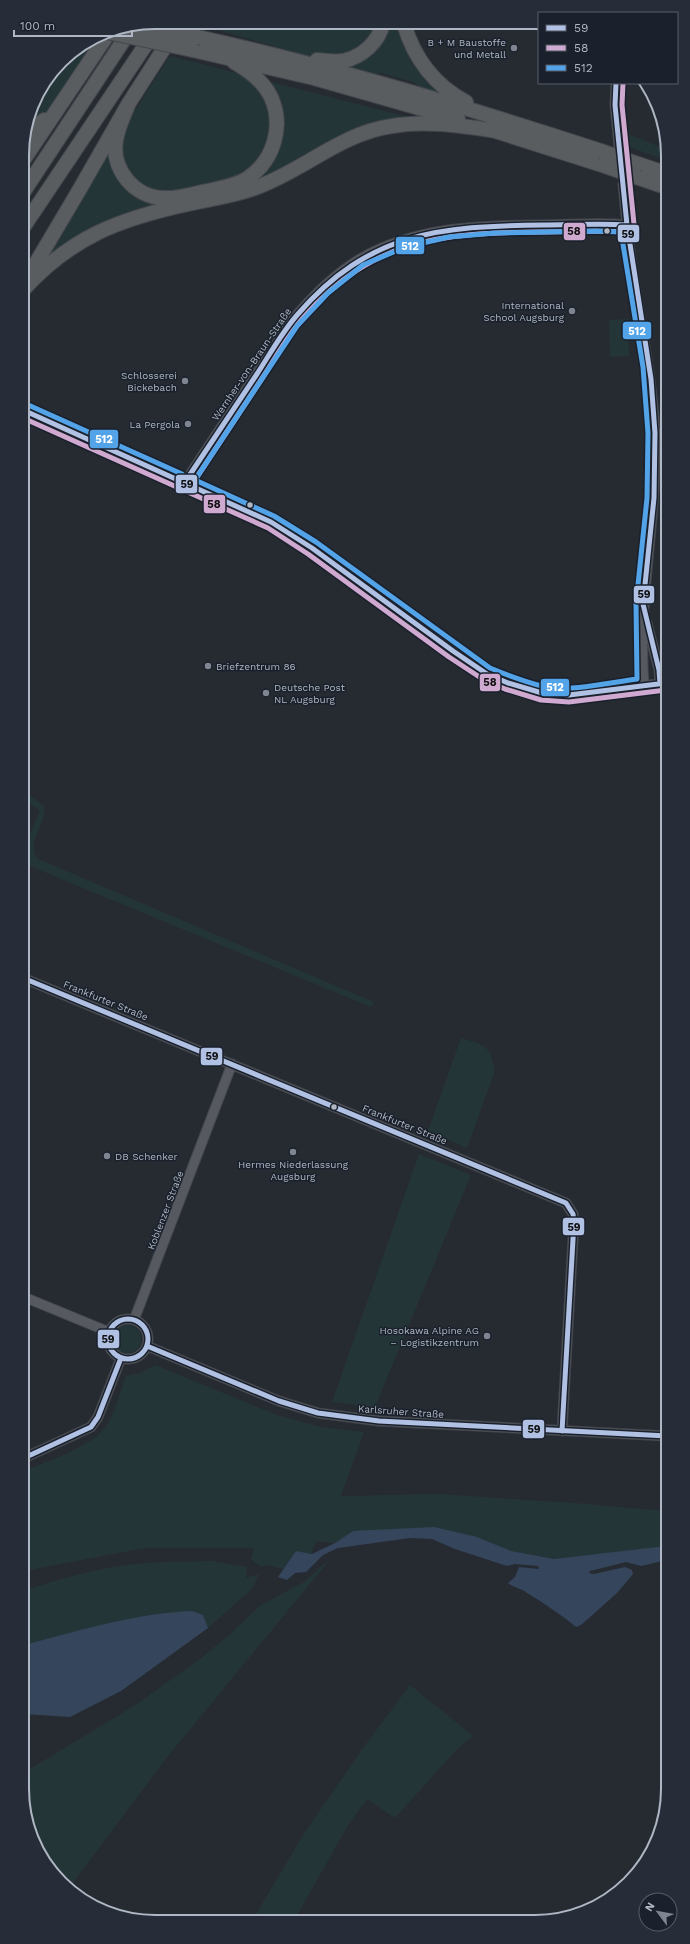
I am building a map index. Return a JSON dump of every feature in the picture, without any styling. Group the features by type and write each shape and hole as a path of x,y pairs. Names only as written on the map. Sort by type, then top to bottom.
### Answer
{"highway":[{"path":"29,219 156,29"},
{"path":"160,29 263,52 394,86 499,124 602,166 661,185"},
{"path":"29,273 129,103 177,29"},
{"path":"263,52 323,60 343,61 363,52 375,42 381,29"},
{"path":"406,29 412,49 419,61 438,83 455,96 499,124"},
{"path":"29,183 129,32"},
{"path":"121,34 226,56 499,124 601,151 661,172"},
{"path":"29,151 101,42"},
{"path":"129,103 118,131 116,154 120,168 126,180 135,188 148,195 162,198 176,198 227,186 247,178 262,164 273,147 276,133 275,108 271,97 257,80 244,68 226,56"},
{"path":"32,131 62,101"},
{"path":"29,283 59,256 99,230 153,213 235,195 256,188 276,179 349,138 391,126 415,123 499,124"}],"street":[{"path":"616,84 615,105 619,146"},
{"path":"623,184 627,225 650,366 655,433 654,498 643,604 644,685"},
{"name":"Wernher-von-Braun-Straße","path":"185,482 291,322 311,299 359,260 388,246 442,230 504,225 627,225"},
{"path":"29,413 254,513 297,537 453,651 487,674 508,684 542,693 569,695 661,684"},
{"path":"655,433 661,433"},
{"path":"643,604 661,677"},
{"name":"Frankfurter Straße","path":"29,980 566,1203 573,1214 574,1222 562,1431"},
{"name":"Koblenzer Straße","path":"134,1320 232,1064"},
{"path":"29,1299 109,1332"},
{"path":"120,1320 134,1320 142,1325 146,1331 148,1338 146,1346 140,1355 134,1358 121,1358 116,1355 109,1345 109,1332 115,1323 120,1320"},
{"name":"Karlsruher Straße","path":"146,1346 280,1401 318,1413 380,1421 661,1436"},
{"path":"29,1456 91,1427 98,1417 121,1358"}],"shaded area":[{"path":"214,29 402,29 447,95 419,87 413,82 382,73 372,74"},
{"path":"91,46 49,110 32,128 42,99 55,78 72,60"},
{"path":"170,56 412,118 349,132 321,145 257,183 165,208 46,262 124,127"},
{"path":"628,134 661,147 661,159 627,146"},
{"path":"628,319 629,356 610,357 609,320"},
{"path":"29,795 44,806 43,819 34,845 34,852 38,859 374,1002 371,1007 29,866 29,837 40,810 29,803"},
{"path":"461,1038 478,1043 486,1048 491,1054 495,1071 467,1148 428,1131"},
{"path":"419,1154 471,1175 375,1407 332,1402"},
{"path":"127,1325 133,1326 137,1329 140,1333 140,1345 137,1349 133,1352 127,1353 121,1352 117,1349 114,1345 113,1339 114,1333 117,1329 121,1326"},
{"path":"155,1365 277,1415 321,1427 364,1432 341,1496 438,1494 661,1510 661,1548 554,1559 511,1551 477,1537 353,1531 335,1543 316,1541 311,1554 296,1551 284,1569 267,1565 261,1567 251,1559 254,1548 145,1548 29,1570 29,1469 76,1449 95,1438 110,1420 126,1376 140,1373"},
{"path":"332,1557 168,1756 72,1884 55,1866 39,1837 31,1813 29,1797 29,1770 137,1704 201,1658 230,1634 261,1605 304,1582"},
{"path":"212,1561 247,1567 246,1578 259,1574 252,1589 208,1628 203,1615 172,1612 103,1625 29,1646 29,1589 95,1570 154,1562"},
{"path":"410,1685 473,1736 458,1748 395,1818 367,1799 347,1827 297,1915 255,1915 303,1835 366,1744"}],"water":[{"path":"434,1527 477,1537 511,1551 554,1559 661,1547 661,1561 641,1566 626,1562 590,1571 589,1573 594,1574 625,1567 632,1570 633,1574 617,1593 581,1625 576,1627 525,1591 508,1583 515,1577 519,1567 538,1569 538,1566 515,1564 507,1566 455,1549 432,1539 410,1538 338,1548 323,1555 306,1572 295,1573 287,1580 278,1577 296,1551 312,1554 335,1543 353,1531"},
{"path":"192,1611 203,1615 208,1628 121,1691 70,1717 29,1714 29,1644 89,1628 171,1612"}],"transit line":[{"name":"59","path":"616,84 615,105 627,225 651,379 655,433 654,498 643,604 659,670 660,684"},
{"name":"58","path":"191,486 282,346 298,324 330,291 356,271 383,256 410,246 439,239 503,233 594,231 627,232 632,230 634,224 622,105 623,84"},
{"name":"59","path":"185,482 292,321 325,287 352,266 380,250 408,239 439,232 506,226 596,224 627,225"},
{"name":"512","path":"595,231 621,232 643,367 648,433 647,498 636,604 637,679 590,686 554,688 509,676 490,668 316,542 274,516 195,480 297,326 328,293 363,265 405,247 449,237 495,233 595,231"},
{"name":"512","path":"29,405 182,474"},
{"name":"59","path":"29,413 271,522 312,548 453,651 487,674 508,683 542,693 569,695 661,684"},
{"name":"58","path":"29,421 268,528 308,554 449,657 484,680 505,689 541,700 569,702 661,691"},
{"name":"59","path":"29,980 566,1203 573,1214 574,1222 562,1431"},
{"name":"59","path":"124,1319 132,1319 139,1322 145,1328 148,1339 145,1350 139,1356 132,1359 124,1359 117,1356 111,1350 108,1343 108,1335 111,1328 117,1322 124,1319"},
{"name":"59","path":"147,1346 279,1401 318,1413 379,1421 661,1436"},
{"name":"59","path":"29,1456 91,1427 98,1417 121,1358"}],"place":[{"name":"B + M Baustoffe und Metall","path":"514,48"},
{"name":"International School Augsburg","path":"572,311"},
{"name":"Schlosserei Bickebach","path":"185,381"},
{"name":"La Pergola","path":"188,424"},
{"name":"Briefzentrum 86","path":"208,666"},
{"name":"Deutsche Post NL Augsburg","path":"266,693"},
{"name":"Hermes Niederlassung Augsburg","path":"293,1152"},
{"name":"DB Schenker","path":"107,1156"},
{"name":"Hosokawa Alpine AG – Logistikzentrum","path":"487,1336"}]}
